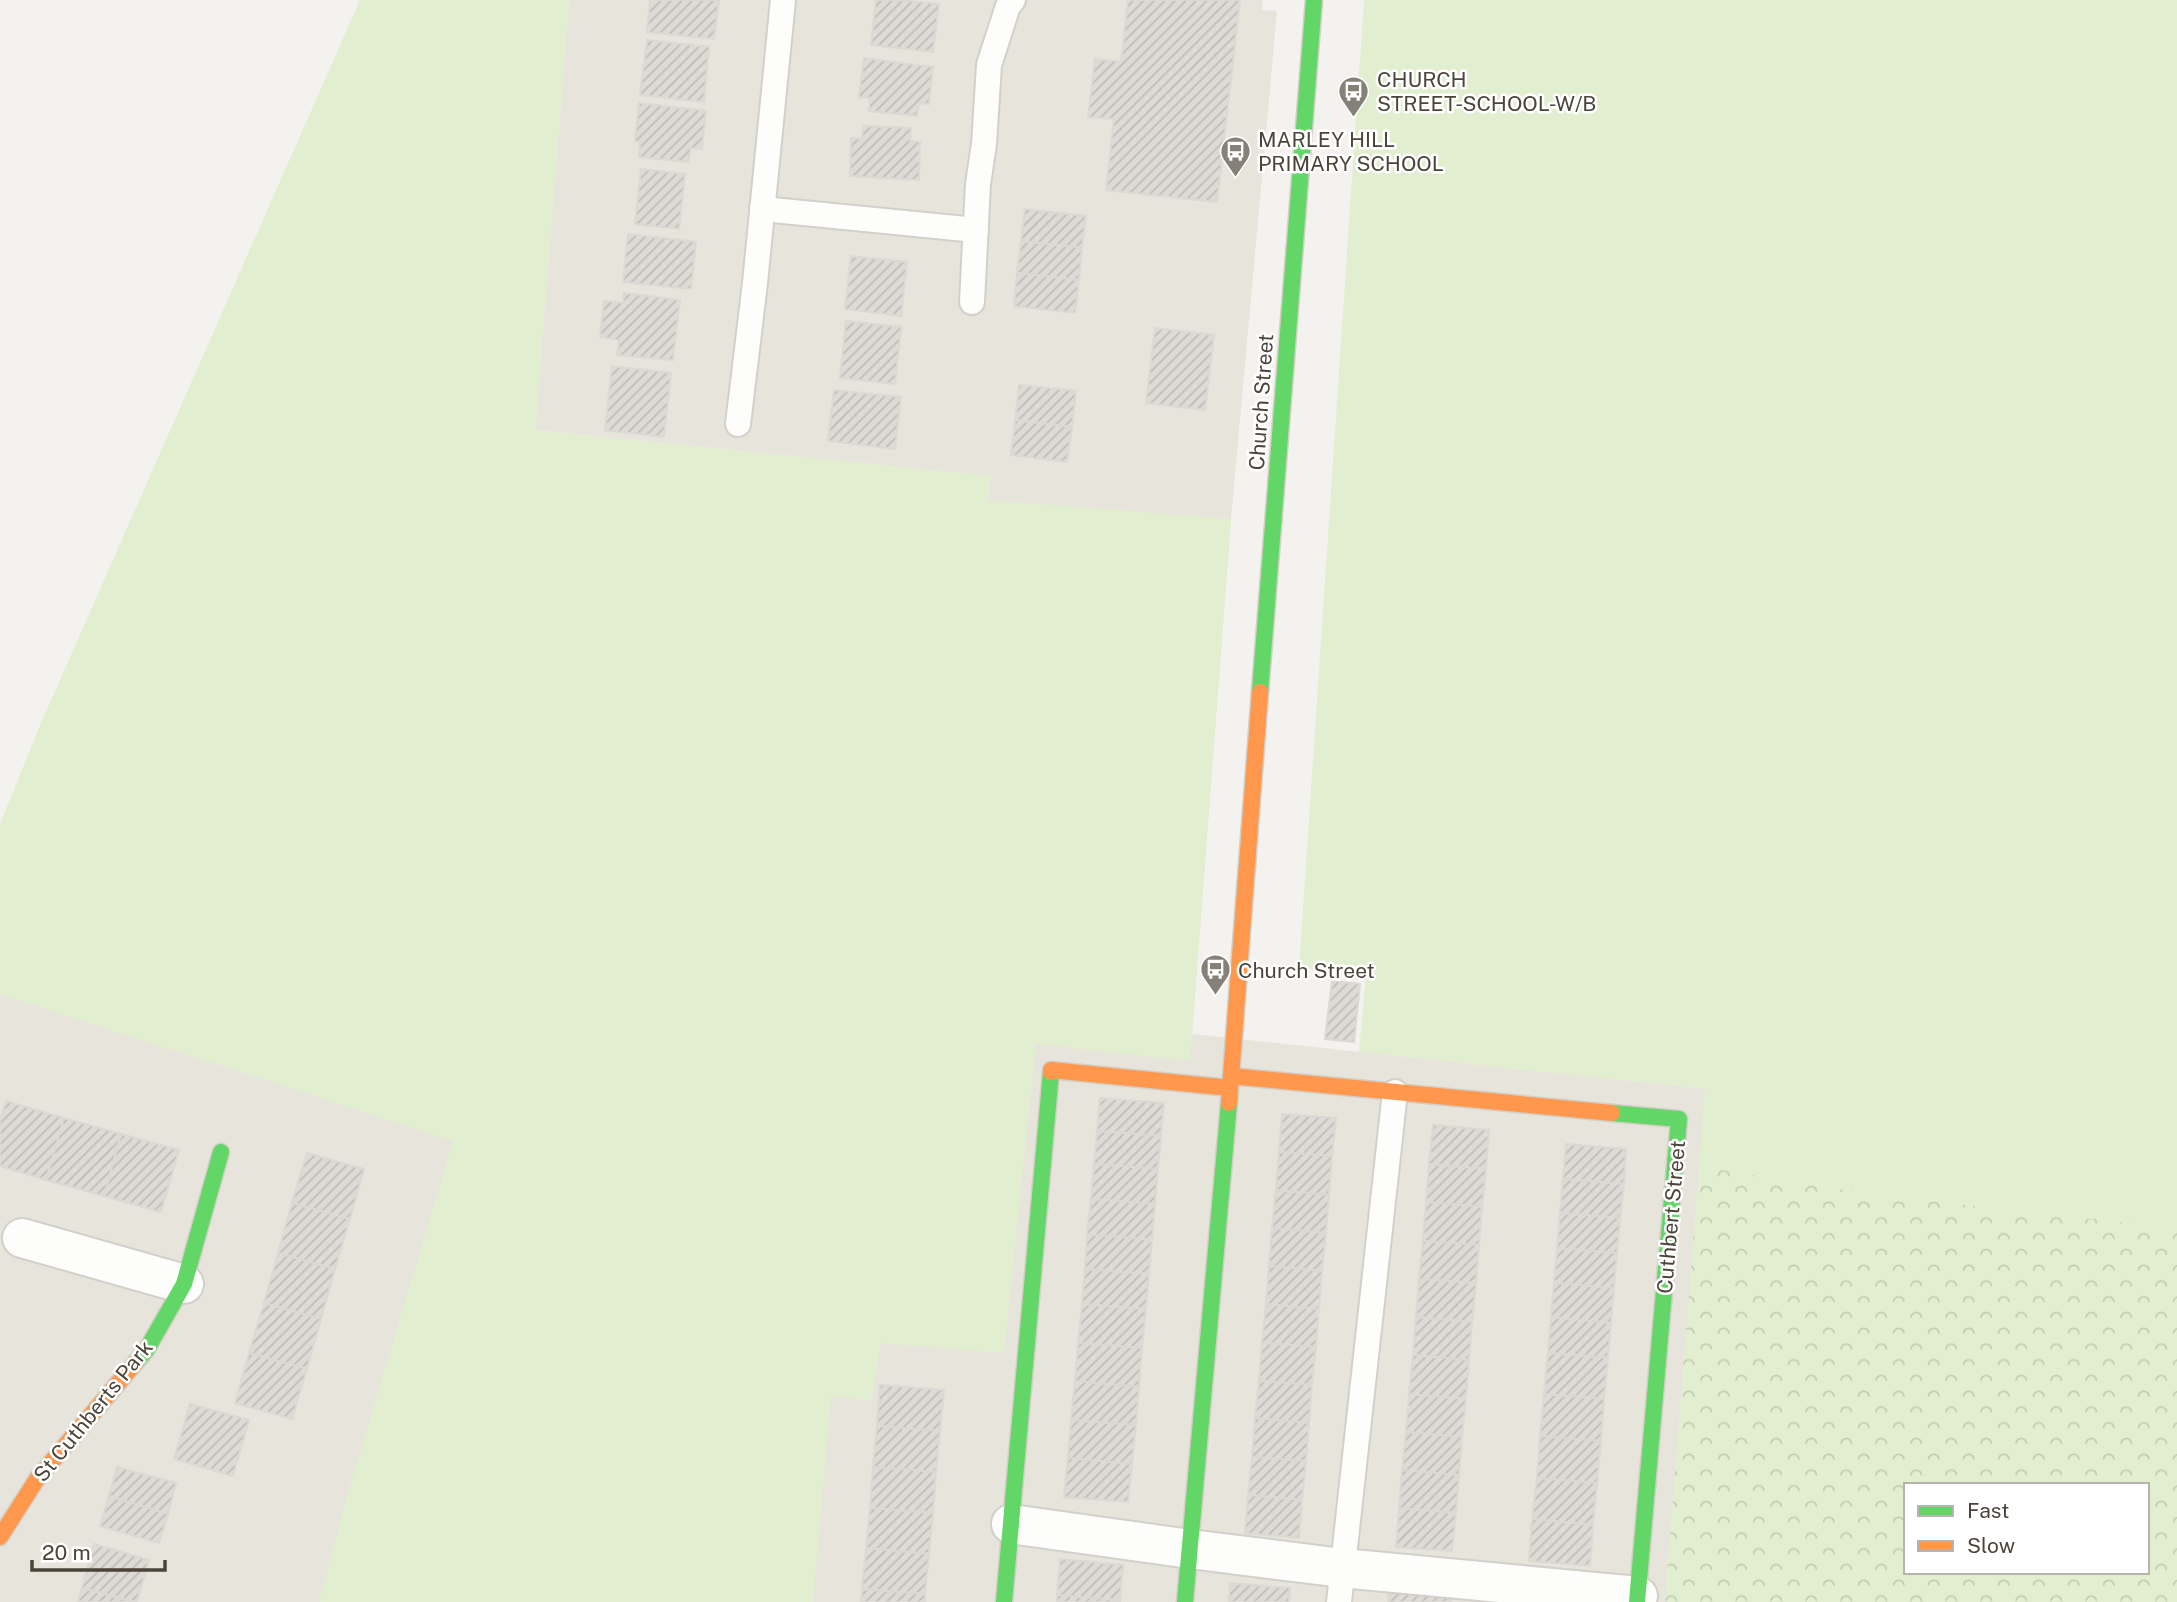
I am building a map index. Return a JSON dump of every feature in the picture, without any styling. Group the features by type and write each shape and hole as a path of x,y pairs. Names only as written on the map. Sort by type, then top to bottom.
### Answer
{"main road":[{"name":"Church Street","path":"1185,1602 1231,1082 1314,0"},
{"name":"Cuthbert Street","path":"1011,1524 1051,1070 1395,1092 1679,1119 1637,1599"},
{"name":"St Cuthberts Park","path":"0,1537 37,1479 147,1349 184,1284 221,1152"},
{"path":"1004,1602 1011,1524"}],"street":[{"path":"22,1238 184,1284"},
{"name":"Cuthbert Street","path":"1011,1524 1190,1549 1341,1585 1637,1599"}],"lane":[{"path":"738,424 783,0"},
{"path":"972,302 978,184 984,144 989,65 1008,6 1013,0"},
{"path":"762,209 976,230"},
{"path":"1341,1585 1395,1092"}],"shaded area":[{"path":"569,0 1263,0 1262,10 1277,11 1231,519 1192,1034 1706,1089 1665,1602 0,1602 0,994 453,1140 988,500 991,476 535,430"}],"green space":[{"path":"360,0 569,0 535,430 991,476 988,500 1231,519 1190,1061 1036,1044 1004,1353 881,1343 871,1401 831,1396 813,1602 319,1602 345,1503 453,1141 0,994 0,824 41,723"},
{"path":"1364,0 2177,0 2177,1228 1874,1195 1699,1166 1705,1089 1359,1052 1366,974 1299,968"},
{"path":"1699,1166 1874,1195 2177,1228 2177,1602 1665,1602"}],"building":[{"path":"650,0 719,0 714,39 647,32"},
{"path":"876,0 939,4 933,52 871,45"},
{"path":"1128,0 1240,0 1217,202 1106,190 1114,119 1088,117 1095,59 1121,62"},
{"path":"647,40 709,47 704,102 640,95"},
{"path":"864,58 933,67 929,104 919,103 917,116 869,111 870,98 859,97"},
{"path":"639,103 706,111 702,149 691,148 688,162 639,157 640,142 635,141"},
{"path":"863,126 911,128 910,141 920,142 919,180 850,176 851,138 862,139"},
{"path":"641,169 685,174 679,229 635,224"},
{"path":"1025,209 1086,216 1082,248 1021,241"},
{"path":"628,234 696,242 691,289 623,282"},
{"path":"1021,241 1082,248 1079,280 1017,273"},
{"path":"851,256 907,262 901,316 845,309"},
{"path":"1017,273 1079,280 1075,313 1014,306"},
{"path":"624,293 680,300 673,360 617,355 619,340 600,337 604,301 623,303"},
{"path":"846,321 901,327 895,384 840,378"},
{"path":"1155,328 1214,335 1205,410 1146,403"},
{"path":"612,366 671,373 664,437 605,430"},
{"path":"1019,385 1076,391 1072,427 1015,420"},
{"path":"834,390 901,397 895,449 828,441"},
{"path":"1015,420 1072,427 1067,462 1011,455"},
{"path":"1332,981 1360,984 1354,1042 1325,1039"},
{"path":"1100,1098 1164,1103 1161,1136 1097,1131"},
{"path":"6,1101 64,1118 46,1180 0,1166 0,1121"},
{"path":"1282,1114 1336,1118 1332,1156 1279,1152"},
{"path":"64,1118 121,1134 104,1196 46,1180"},
{"path":"1433,1125 1489,1130 1486,1169 1429,1164"},
{"path":"1097,1131 1161,1136 1158,1169 1094,1164"},
{"path":"121,1134 179,1150 161,1212 104,1196"},
{"path":"1566,1144 1626,1149 1624,1184 1563,1179"},
{"path":"1279,1152 1332,1156 1329,1195 1276,1190"},
{"path":"307,1153 364,1169 350,1219 292,1203"},
{"path":"1094,1164 1158,1169 1155,1204 1091,1199"},
{"path":"1429,1164 1486,1169 1482,1207 1426,1202"},
{"path":"1563,1179 1624,1184 1620,1218 1560,1213"},
{"path":"1276,1190 1329,1195 1326,1233 1272,1228"},
{"path":"1091,1199 1155,1204 1152,1240 1087,1234"},
{"path":"1426,1202 1482,1207 1479,1245 1423,1241"},
{"path":"292,1203 350,1219 335,1269 278,1253"},
{"path":"1560,1213 1620,1218 1617,1253 1557,1248"},
{"path":"1272,1228 1326,1233 1322,1271 1269,1266"},
{"path":"1087,1234 1152,1240 1149,1274 1085,1269"},
{"path":"1423,1241 1479,1245 1476,1283 1419,1279"},
{"path":"1557,1248 1617,1253 1614,1288 1554,1283"},
{"path":"278,1253 335,1269 321,1319 264,1303"},
{"path":"1269,1266 1322,1271 1319,1309 1266,1304"},
{"path":"1085,1269 1149,1274 1146,1309 1082,1304"},
{"path":"1419,1279 1476,1283 1472,1322 1416,1317"},
{"path":"1554,1283 1614,1288 1611,1323 1551,1317"},
{"path":"264,1303 321,1319 307,1369 249,1353"},
{"path":"1082,1304 1146,1309 1142,1348 1078,1343"},
{"path":"1266,1304 1319,1309 1316,1347 1262,1343"},
{"path":"1416,1317 1472,1322 1469,1360 1413,1355"},
{"path":"1551,1317 1611,1323 1608,1358 1548,1353"},
{"path":"1078,1343 1142,1348 1139,1387 1075,1381"},
{"path":"1262,1343 1316,1347 1312,1385 1259,1381"},
{"path":"249,1353 307,1369 292,1419 235,1403"},
{"path":"1548,1353 1608,1358 1604,1399 1544,1394"},
{"path":"1413,1355 1469,1360 1466,1399 1409,1394"},
{"path":"1075,1381 1139,1387 1136,1425 1071,1420"},
{"path":"1259,1381 1312,1385 1309,1423 1255,1418"},
{"path":"880,1385 944,1390 940,1431 877,1426"},
{"path":"1409,1394 1466,1399 1462,1437 1406,1432"},
{"path":"1544,1394 1604,1399 1601,1441 1540,1436"},
{"path":"190,1404 249,1420 233,1476 174,1459"},
{"path":"1255,1418 1309,1423 1306,1461 1252,1457"},
{"path":"1071,1420 1136,1425 1132,1464 1068,1458"},
{"path":"877,1426 940,1431 936,1472 873,1467"},
{"path":"1406,1432 1462,1437 1459,1475 1402,1470"},
{"path":"1540,1436 1601,1441 1597,1483 1537,1478"},
{"path":"1252,1457 1306,1461 1302,1500 1248,1495"},
{"path":"1068,1458 1132,1464 1128,1502 1064,1497"},
{"path":"117,1467 176,1483 168,1514 109,1496"},
{"path":"873,1467 936,1472 933,1513 870,1508"},
{"path":"1402,1470 1459,1475 1456,1513 1399,1508"},
{"path":"1537,1478 1597,1483 1593,1525 1532,1519"},
{"path":"1248,1495 1302,1500 1299,1538 1245,1533"},
{"path":"109,1496 168,1514 159,1543 100,1526"},
{"path":"870,1508 933,1513 929,1554 866,1548"},
{"path":"1399,1508 1456,1513 1452,1551 1396,1547"},
{"path":"1532,1519 1593,1525 1590,1566 1529,1561"},
{"path":"94,1544 149,1560 137,1602 82,1588"},
{"path":"866,1548 929,1554 925,1594 862,1589"},
{"path":"1060,1559 1123,1565 1120,1600 1057,1595"},
{"path":"1230,1583 1290,1588 1289,1602 1229,1602"},
{"path":"82,1588 133,1602 78,1602"},
{"path":"1389,1588 1451,1594 1451,1602 1388,1602"},
{"path":"862,1589 925,1594 925,1602 861,1602"},
{"path":"1057,1595 1120,1600 1120,1602 1057,1602"}],"traffic: fast":[{"path":"1260,692 1314,0"},
{"path":"1004,1602 1051,1072"},
{"path":"1185,1602 1229,1103"},
{"path":"1612,1113 1679,1119 1637,1602"},
{"path":"136,1362 147,1349 184,1284 221,1152"}],"traffic: slow":[{"path":"1229,1103 1260,692"},
{"path":"1051,1072 1230,1088"},
{"path":"1231,1076 1612,1113"},
{"path":"0,1537 37,1479 136,1362"}],"place":[{"name":"CHURCH STREET-SCHOOL-W/B","path":"1354,118"},
{"name":"MARLEY HILL PRIMARY SCHOOL","path":"1235,178"},
{"name":"Church Street","path":"1215,997"}]}
